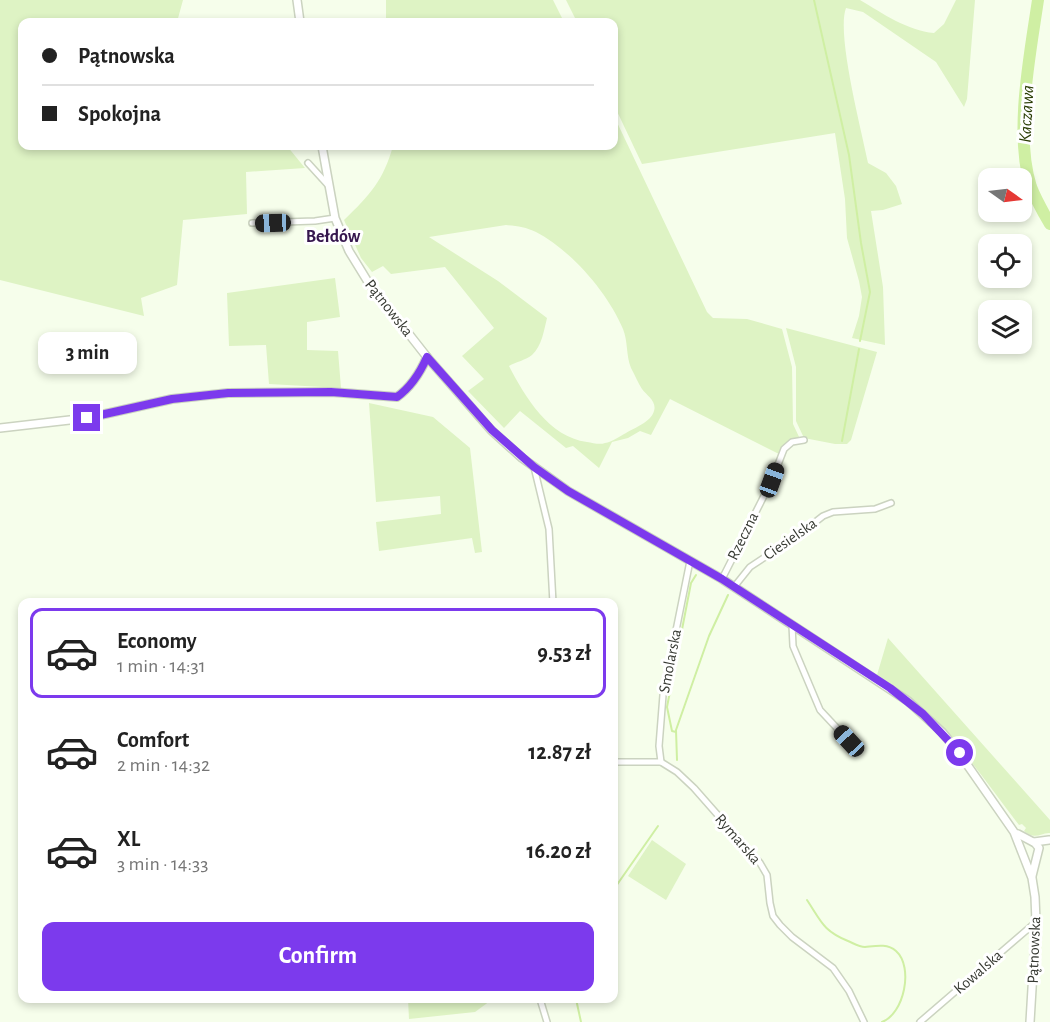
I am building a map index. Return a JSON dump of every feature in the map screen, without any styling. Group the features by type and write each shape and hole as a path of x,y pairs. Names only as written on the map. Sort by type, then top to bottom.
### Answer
{"street":[{"path":"297,0 299,18"},
{"name":"Pątnowska","path":"323,150 335,218 349,251 368,282 427,357 492,430 534,467 568,491 722,579 890,688 923,714 960,753 1014,832 1022,849"},
{"path":"308,163 329,186"},
{"path":"252,223 335,218"},
{"path":"0,429 87,418 172,399 228,393 331,392 397,397 407,390 427,357"},
{"name":"Rzeczna","path":"722,579 772,480 784,449 792,442 804,440"},
{"path":"534,467 549,529 554,598"},
{"name":"Ciesielska","path":"734,587 750,567 823,516 833,512 875,509 891,502"},
{"name":"Smolarska","path":"661,762 659,746 663,695 690,561"},
{"path":"792,625 794,646 820,710 849,741"},
{"path":"618,762 661,762"},
{"name":"Rymarska","path":"661,762 686,780 760,863 767,875 773,916 792,937 833,968 849,992 864,1022"},
{"name":"Pątnowska","path":"1014,832 1033,842"},
{"path":"1049,840 1033,860 1024,858 1022,849 1024,844 1049,840"},
{"path":"1033,842 1039,848 1038,855"},
{"name":"Pątnowska","path":"1032,878 1038,855"},
{"name":"Pątnowska","path":"1024,858 1032,878 1036,922 1030,1022"},
{"name":"Kowalska","path":"920,1022 1036,922"},
{"path":"541,1003 547,1022"}],"green space":[{"path":"0,0 183,0 178,18 18,18 18,150 290,150 305,168 246,172 247,214 183,220 177,285 141,298 144,316 0,280"},
{"path":"386,0 553,0 562,18 386,18"},
{"path":"566,0 860,0 905,25 934,33 944,24 956,0 975,0 967,99 964,107 936,62 863,12 846,8 844,39 868,163 886,173 896,186 902,204 871,211 883,287 885,345 852,338 862,297 847,238 845,199 835,133 642,164 618,113 618,18 575,18"},
{"path":"618,124 707,312 713,318 747,319 782,329 792,367 793,424 800,439 788,441 779,454 670,399 651,435 640,431 628,438 612,442 599,468 573,446 566,448 520,411 504,428 468,391 484,379 462,356 494,328 445,267 391,274 383,266 372,272 361,258 344,220 374,187 392,150 618,150","holes":["506,225 536,232 562,250 598,287 623,329 631,368 642,389 654,404 652,415 642,424 603,444 573,439 550,424 531,402 509,366 532,355 542,338 547,318 498,281 429,237"]},
{"path":"335,278 340,317 307,322 307,350 338,351 341,388 269,384 266,345 229,346 227,293"},
{"path":"786,328 877,352 851,440 847,444 804,438 796,421 796,367"},
{"path":"369,403 433,417 470,448 482,552 475,553 472,538 379,551 376,522 441,514 440,496 376,502"},
{"path":"888,638 1050,820 1050,833 1035,836 1024,831 1026,828 1022,824 1019,825 945,731 912,701 877,675"},
{"path":"652,840 686,864 666,900 628,876"},
{"path":"408,1003 487,1003 475,1012 409,1019"}],"waterway":[{"path":"814,0 849,155 870,292 860,341"},
{"name":"Kaczawa","path":"1038,0 1025,94 1024,143 1031,187 1050,224"},
{"path":"842,441 859,349"},
{"path":"676,732 672,731 667,707 691,583 696,575"},
{"path":"677,760 676,730 709,636 728,595"},
{"path":"618,883 658,826"},
{"path":"807,900 823,925 833,933 861,946 889,947 901,958 905,978 904,990 896,1010 882,1022"},
{"path":"577,1003 581,1022"}],"district":[{"name":"Bełdów","path":"333,237"}],"route":[{"path":"87,418 172,399 228,393 290,391 397,397 407,390 427,357 492,430 534,467 568,491 722,579 890,688 923,714 960,753"}]}
